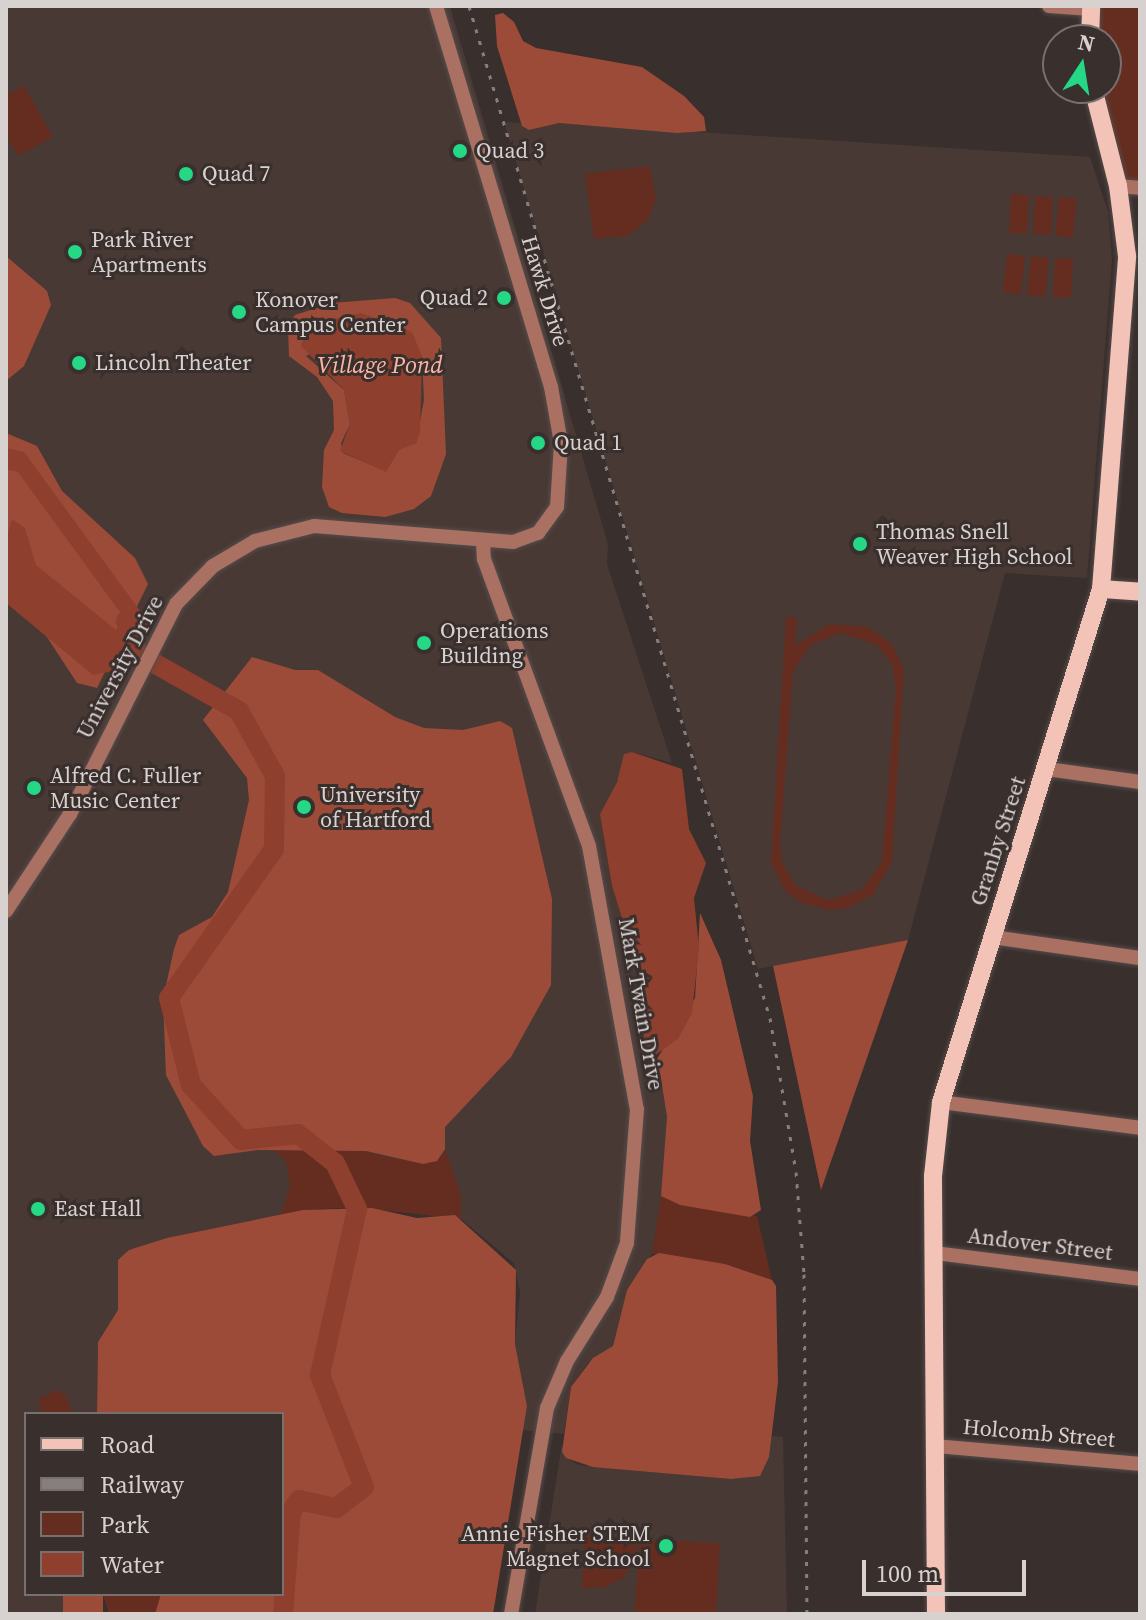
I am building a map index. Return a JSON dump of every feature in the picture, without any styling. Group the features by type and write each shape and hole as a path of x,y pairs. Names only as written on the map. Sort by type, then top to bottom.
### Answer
{"main road":[{"name":"Granby Street","path":"936,1614 933,1176 941,1102 1101,589 1127,256 1118,186 1097,104"},
{"path":"1101,589 1140,592"}],"street":[{"name":"Hawk Drive","path":"436,6 551,387 561,443 561,491 547,524 520,541 483,542"},
{"path":"1049,6 1091,7"},
{"path":"1118,186 1140,188"},
{"name":"University Drive","path":"6,911 70,814 155,642 197,580 233,552 265,537 325,526 483,542"},
{"name":"Mark Twain Drive","path":"483,542 520,661 589,846 637,1109 627,1243 607,1297 567,1361 547,1408 511,1614"},
{"path":"1047,769 1140,782"},
{"path":"992,937 1140,958"},
{"path":"941,1102 1140,1128"},
{"name":"Andover Street","path":"935,1253 1140,1279"},
{"name":"Holcomb Street","path":"935,1446 1140,1464"}],"shaded area":[{"name":"University of Hartford","path":"6,6 450,6 608,544 607,564 672,763 632,752 600,814 612,886 644,989 644,1051 654,1057 660,1073 667,1117 666,1168 652,1254 627,1290 613,1346 588,1363 571,1387 564,1434 522,1430 527,1406 515,1344 520,1292 514,1263 461,1219 356,1207 303,1210 129,1250 118,1267 118,1310 98,1342 97,1412 24,1412 24,1596 63,1596 63,1614 6,1614"},
{"path":"503,13 514,22 523,41 536,48 642,67 684,96 704,117 706,131 677,133 559,123 529,130 522,126 497,46 495,15"},
{"name":"Thomas Snell Weaver High School","path":"504,122 521,123 529,130 559,123 1090,157 1108,212 1112,259 1087,578 1005,573 908,940 758,969"},
{"path":"6,256 47,291 51,305 24,366 6,381"},
{"path":"395,298 410,303 441,338 446,454 431,496 414,509 385,517 342,513 329,507 322,487 324,450 334,430 333,401 317,377 289,356 288,327 295,315 332,303","holes":["384,318 397,326 422,356 424,400 416,443 399,449 386,471 343,453 341,443 350,424 344,390 306,356"]},
{"path":"6,433 37,446 62,491 135,558 148,584 97,688 77,683 43,631 6,600"},
{"path":"252,657 295,670 318,670 395,717 424,728 463,730 500,721 512,728 552,899 551,985 511,1057 445,1127 445,1149 437,1161 423,1164 366,1151 257,1150 214,1156 203,1146 166,1075 163,999 174,949 179,935 212,917 228,892 249,800 247,778 203,720"},
{"path":"700,913 721,960 753,1096 750,1141 761,1210 750,1217 680,1205 661,1196 667,1117 660,1073 653,1065 695,998"},
{"path":"908,940 821,1190 773,966"},
{"path":"372,1208 417,1218 455,1215 516,1270 515,1344 527,1406 493,1614 155,1614 160,1596 284,1596 284,1412 97,1412 98,1342 118,1310 118,1260 129,1250 167,1238 303,1210"},
{"path":"659,1253 725,1264 772,1280 776,1286 778,1382 769,1457 760,1476 731,1479 593,1467 566,1458 562,1452 571,1387 593,1358 613,1346 627,1290 647,1259"},
{"name":"Annie Fisher STEM Magnet School","path":"770,1436 783,1437 787,1614 535,1614 562,1444 566,1458 579,1465 731,1479 769,1457"},
{"path":"63,1596 103,1596 103,1614 63,1614"}],"green space":[{"path":"1091,6 1140,6 1140,187 1118,186 1097,104 1122,104 1122,24 1090,24"},
{"path":"24,86 53,137 18,156 6,135 6,95"},
{"path":"650,166 656,199 648,220 628,236 594,239 585,174"},
{"path":"1011,194 1029,195 1027,234 1009,233"},
{"path":"1035,196 1053,197 1051,235 1033,234"},
{"path":"1059,197 1077,199 1073,238 1055,236"},
{"path":"1007,254 1025,256 1021,295 1003,293"},
{"path":"1031,256 1049,258 1045,297 1027,295"},
{"path":"1055,258 1073,259 1071,298 1053,297"},
{"path":"786,617 797,618 795,645 829,624 868,627 892,644 904,670 892,862 873,895 846,909 827,910 799,902 784,889 771,863","holes":["840,633 877,645 892,664 896,688 882,861 862,890 828,900 795,885 782,862 780,844 793,672 810,645"]},
{"path":"445,1149 461,1195 461,1219 356,1207 303,1210 280,1217 290,1186 286,1161 273,1150 366,1151 394,1159 443,1156"},
{"path":"661,1196 680,1205 757,1216 772,1280 725,1264 652,1254"},
{"path":"57,1390 66,1395 72,1412 42,1412 39,1399"},
{"path":"585,1535 637,1538 634,1562 623,1578 606,1587 582,1588"},
{"path":"639,1539 720,1543 716,1614 635,1614"},
{"path":"104,1596 160,1596 155,1614 109,1614"}],"water":[{"name":"Village Pond","path":"361,313 412,332 422,356 420,433 416,443 399,450 386,472 340,451 350,424 344,390 301,346 305,333 320,322"},
{"path":"6,448 24,452 149,623 118,670 93,675 6,603 6,539 12,519 25,528 36,565 116,630 125,619 18,472 6,469"},
{"path":"632,752 682,769 689,829 706,863 694,898 699,948 692,1013 678,1039 651,1058 644,1051 644,989 612,886 600,814 617,782 624,754"}],"waterway":[{"path":"126,621 138,654 239,711 275,776 274,849 169,998 191,1085 241,1140 298,1134 335,1163 357,1209 320,1375 364,1487 336,1508 299,1500 291,1512 283,1614"}],"railway":[{"path":"469,6 770,1018 796,1172 804,1274 807,1614"}],"place":[{"name":"Quad 3","path":"460,151"},
{"name":"Quad 7","path":"186,174"},
{"name":"Park River Apartments","path":"75,252"},
{"name":"Quad 2","path":"504,298"},
{"name":"Konover Campus Center","path":"239,312"},
{"name":"Lincoln Theater","path":"79,363"},
{"name":"Quad 1","path":"538,443"},
{"name":"Thomas Snell Weaver High School","path":"860,544"},
{"name":"Operations Building","path":"424,643"},
{"name":"Alfred C. Fuller Music Center","path":"34,788"},
{"name":"University of Hartford","path":"304,807"},
{"name":"East Hall","path":"38,1209"},
{"name":"Annie Fisher STEM Magnet School","path":"666,1546"}]}
